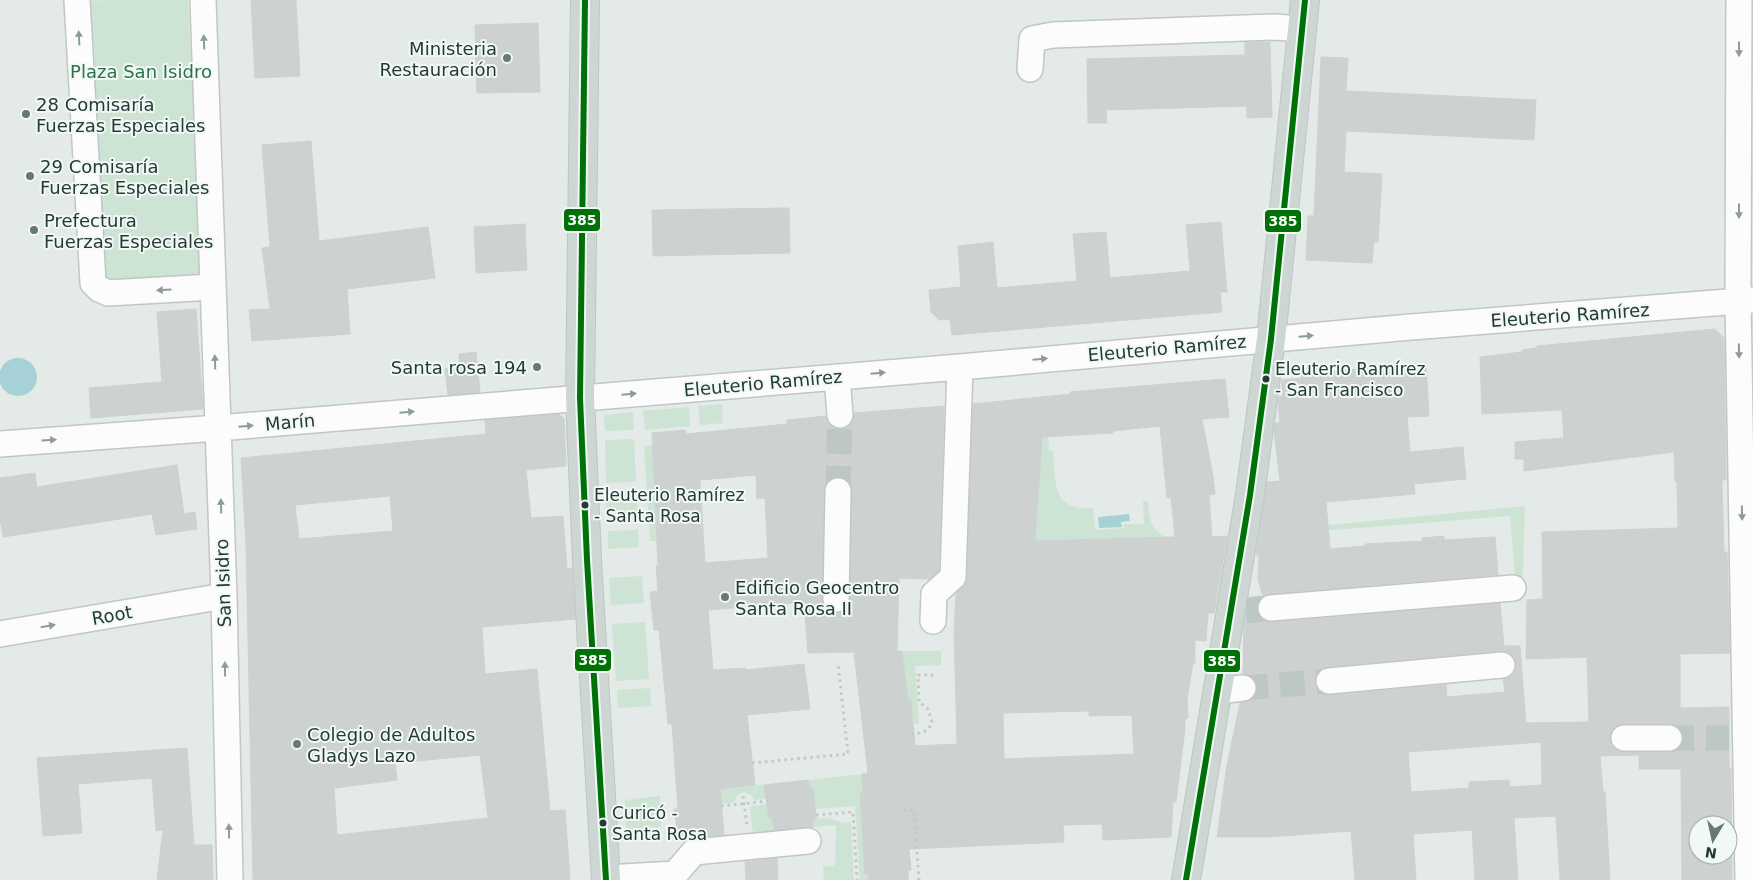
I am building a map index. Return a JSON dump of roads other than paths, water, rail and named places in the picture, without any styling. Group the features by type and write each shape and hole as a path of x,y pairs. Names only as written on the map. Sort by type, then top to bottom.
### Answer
{"main road":[{"path":"586,0 580,398 588,579 606,879"},
{"path":"1186,880 1231,689 1250,495 1271,339 1305,0"}],"street":[{"path":"77,0 93,283 99,289 108,293 212,287"},
{"name":"San Isidro","path":"203,0 224,596 230,880"},
{"path":"1739,0 1746,301 1738,738 1748,880"},
{"path":"1030,69 1032,39 1053,35 1275,27 1302,30"},
{"name":"Eleuterio Ramírez","path":"580,398 1271,339 1746,301"},
{"path":"933,621 934,594 953,577 960,366"},
{"path":"837,377 840,415"},
{"name":"Marín","path":"0,444 580,398"},
{"path":"836,599 838,491"},
{"path":"1271,608 1513,588"},
{"name":"Root","path":"0,634 224,596"},
{"path":"1329,681 1502,665"},
{"path":"1624,738 1669,738"},
{"path":"606,879 675,874 694,852 808,842"}],"water":[{"path":"18,358 32,363 37,377 32,391 18,396 4,391 -1,377 4,363"},
{"path":"1129,514 1130,521 1121,522 1122,527 1099,528 1098,517"}],"tunnel":[{"path":"838,491 840,415"},
{"path":"1246,611 1271,608"},
{"path":"1243,688 1329,681"},
{"path":"1669,738 1729,738"}],"place":[{"name":"Ministeria Restauración","path":"507,58"},
{"name":"28 Comisaría Fuerzas Especiales","path":"26,114"},
{"name":"29 Comisaría Fuerzas Especiales","path":"30,176"},
{"name":"Prefectura Fuerzas Especiales","path":"34,230"},
{"name":"Santa rosa 194","path":"537,367"},
{"name":"Eleuterio Ramírez - San Francisco","path":"1266,379"},
{"name":"Eleuterio Ramírez - Santa Rosa","path":"585,505"},
{"name":"Edificio Geocentro Santa Rosa II","path":"725,597"},
{"name":"Colegio de Adultos Gladys Lazo","path":"297,744"},
{"name":"Curicó - Santa Rosa","path":"603,823"}],"park label":[{"name":"Plaza San Isidro","path":"141,71"}]}
